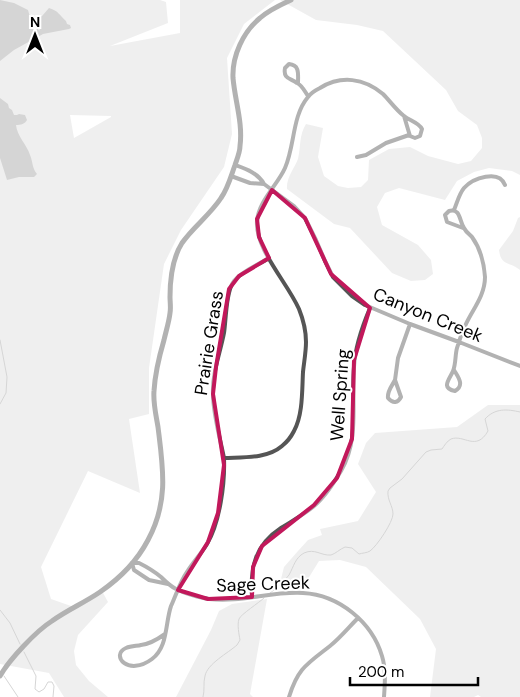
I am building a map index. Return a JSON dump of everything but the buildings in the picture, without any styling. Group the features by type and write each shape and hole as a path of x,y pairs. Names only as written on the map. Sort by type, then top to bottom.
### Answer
{"street":[{"path":"0,676 15,657 50,622 100,592 118,578 138,557 155,524 161,499 163,472 154,394 158,364 170,312 174,262 182,243 221,199 235,165 241,135 233,76 236,55 242,41 259,18 268,11 291,0"},
{"path":"298,83 298,70 294,64 289,64 285,68 284,73 287,77 298,83 308,96"},
{"path":"224,458 257,456 270,453 281,447 295,430 299,415 306,341 304,323 298,307 258,237 257,219 264,202 282,176 293,144 297,119 308,96 327,84 344,80 363,82 379,91 404,116 419,125 422,129 418,137 413,138 409,135 404,116"},
{"path":"357,157 366,155 386,143 409,135"},
{"name":"Canyon Creek","path":"235,165 261,178 264,184 294,206 305,218 324,261 333,276 352,296 370,308 520,366"},
{"path":"251,183 255,174"},
{"path":"231,176 251,183 264,184"},
{"path":"454,210 463,189 470,183 494,176 500,178 506,185"},
{"path":"454,210 457,212 464,228 477,245 482,259 485,279 475,310 465,325 459,342 454,370 447,381 447,386 455,391 458,390 461,384 454,370"},
{"path":"454,210 447,213 447,222 464,228"},
{"name":"Prairie Grass","path":"165,634 148,644 127,647 120,654 124,665 144,664 158,653 162,646 165,634 170,609 178,590 188,571 206,546 212,532 223,491 224,458 213,394 216,367 224,333 229,289 239,276 269,258"},
{"name":"Well Spring","path":"252,597 252,573 259,550 276,532 309,510 322,498 331,488 345,462 354,427 354,369 356,351 370,308"},
{"path":"395,380 401,396 399,400 393,402 387,395 395,380 398,358 410,324"},
{"path":"132,563 134,570 149,580 153,572"},
{"name":"Sage Creek","path":"132,563 139,563 178,590 208,599 232,600 303,593 316,595 337,603 352,612 372,633 382,655 385,674 384,697"},
{"name":"Sage Creek","path":"149,580 168,584"},
{"path":"289,697 292,685 300,671 330,646 358,618"}],"highlighted area":[{"path":"272,190 305,218 331,274 370,308 354,360 352,439 337,478 314,505 262,546 253,567 252,597 208,599 178,590 208,542 218,513 224,465 213,394 229,289 239,276 269,258 259,237 257,219"}],"shaded area":[{"path":"0,0 160,0 166,2 168,23 110,46 180,33 180,0 275,0 244,24 227,58 232,134 224,167 181,230 164,264 149,368 149,414 129,419 140,493 88,471 41,567 51,599 74,607 102,591 108,602 78,635 74,651 76,665 89,681 108,697 64,697 49,673 0,664","holes":["70,115 111,117 74,138"]},
{"path":"0,0 14,3 28,10 30,17 35,19 42,16 49,8 52,9 59,13 71,28 43,34 14,50 0,61"},
{"path":"280,0 520,0 520,175 512,171 489,168 474,172 457,181 445,200 399,188 385,193 377,207 382,225 418,245 431,260 433,274 425,280 411,281 392,273 350,228 334,224 287,189 289,177 298,159 302,132 306,124 323,128 318,157 324,176 338,186 348,188 361,187 368,180 369,160 389,149 410,147 428,156 458,164 471,161 482,148 482,138 477,125 458,111 446,90 383,31 357,25 316,20"},
{"path":"0,98 8,104 14,115 25,115 27,120 23,124 16,125 18,133 29,151 37,174 34,177 19,177 7,180 0,158"},
{"path":"520,217 520,270 504,261 499,250 513,231"},
{"path":"488,405 520,405 520,697 481,697 478,695 474,697 430,697 436,649 420,619 366,567 340,560 319,561 303,587 284,586 281,579 284,567 308,540 322,535 320,529 358,521 376,492 358,464 366,443 375,433 457,427"},
{"path":"267,599 250,694 253,697 176,697 219,611 232,604"}],"waterway":[{"path":"0,340 7,377 6,393 0,404"},
{"path":"269,594 287,578 297,560 304,553 311,551 331,555 345,547 352,548 359,554 370,551 384,534 392,518 393,511 388,491 402,479 426,452 442,449 451,439 479,440 488,431 485,419 497,411 510,410 520,412"},
{"path":"203,697 204,679 210,667 237,645 240,640 239,619 264,598"},
{"path":"0,610 10,623 20,644"},
{"path":"24,652 36,676 35,689 39,692 44,689 48,682 52,682 54,686 53,697"},
{"path":"4,676 18,697"}]}
